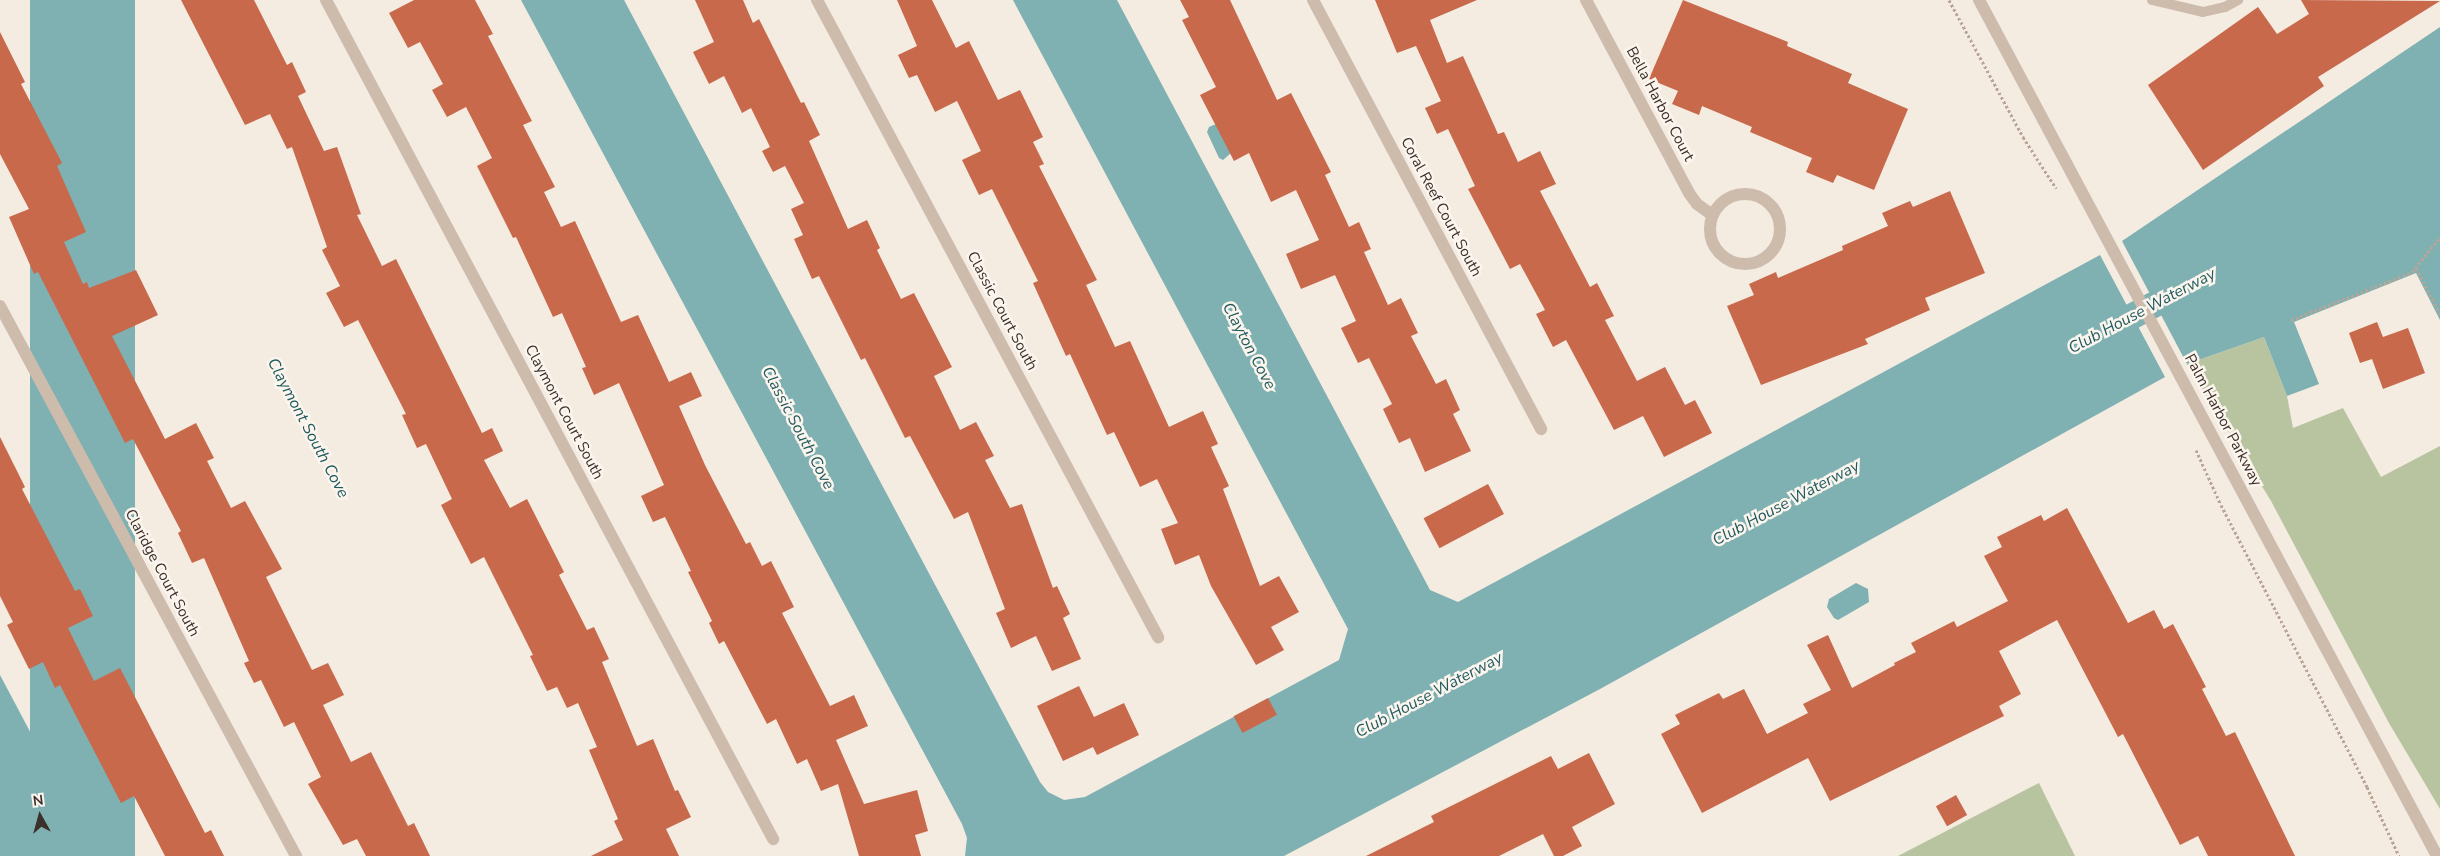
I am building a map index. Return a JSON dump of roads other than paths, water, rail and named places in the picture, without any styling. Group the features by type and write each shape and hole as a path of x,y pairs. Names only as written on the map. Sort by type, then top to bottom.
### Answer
{"street":[{"name":"Claymont Court South","path":"326,0 773,839"},
{"name":"Classic Court South","path":"817,0 1158,637"},
{"name":"Coral Reef Court South","path":"1313,0 1540,429"},
{"name":"Bella Harbor Court","path":"1586,0 1688,193 1697,204 1712,216"},
{"name":"Palm Harbor Parkway","path":"1979,0 2196,402 2437,856"},
{"path":"1740,194 1755,195 1774,210 1779,223 1775,246 1757,261 1733,262 1723,256 1711,240 1712,216 1728,198 1740,194"},
{"name":"Claridge Court South","path":"0,306 296,856"}],"lane":[{"path":"2152,0 2203,12 2225,7 2238,0"}],"water":[{"path":"30,0 135,0 135,856 30,856"},
{"path":"521,0 624,0 1040,782 1048,792 1064,800 1085,797 1339,660 1348,629 1013,0 1117,0 1430,590 1458,602 2100,255 2165,377 1600,689 1284,856 965,856 967,838 962,824"},
{"path":"2440,27 2440,320 2416,273 2294,322 2319,384 2287,396 2264,337 2187,364 2122,241"},
{"path":"1216,124 1231,153 1223,160 1219,158 1207,132 1209,127"},
{"path":"1856,583 1868,589 1869,602 1838,620 1834,618 1827,607 1829,599"},
{"path":"0,675 96,856 0,856"}],"waterway":[{"name":"Club House Waterway","path":"2101,333 2187,287"}],"water label":[{"name":"Clayton Cove","path":"1249,346"},
{"name":"Claymont South Cove","path":"308,428"},
{"name":"Classic South Cove","path":"798,428"}]}
